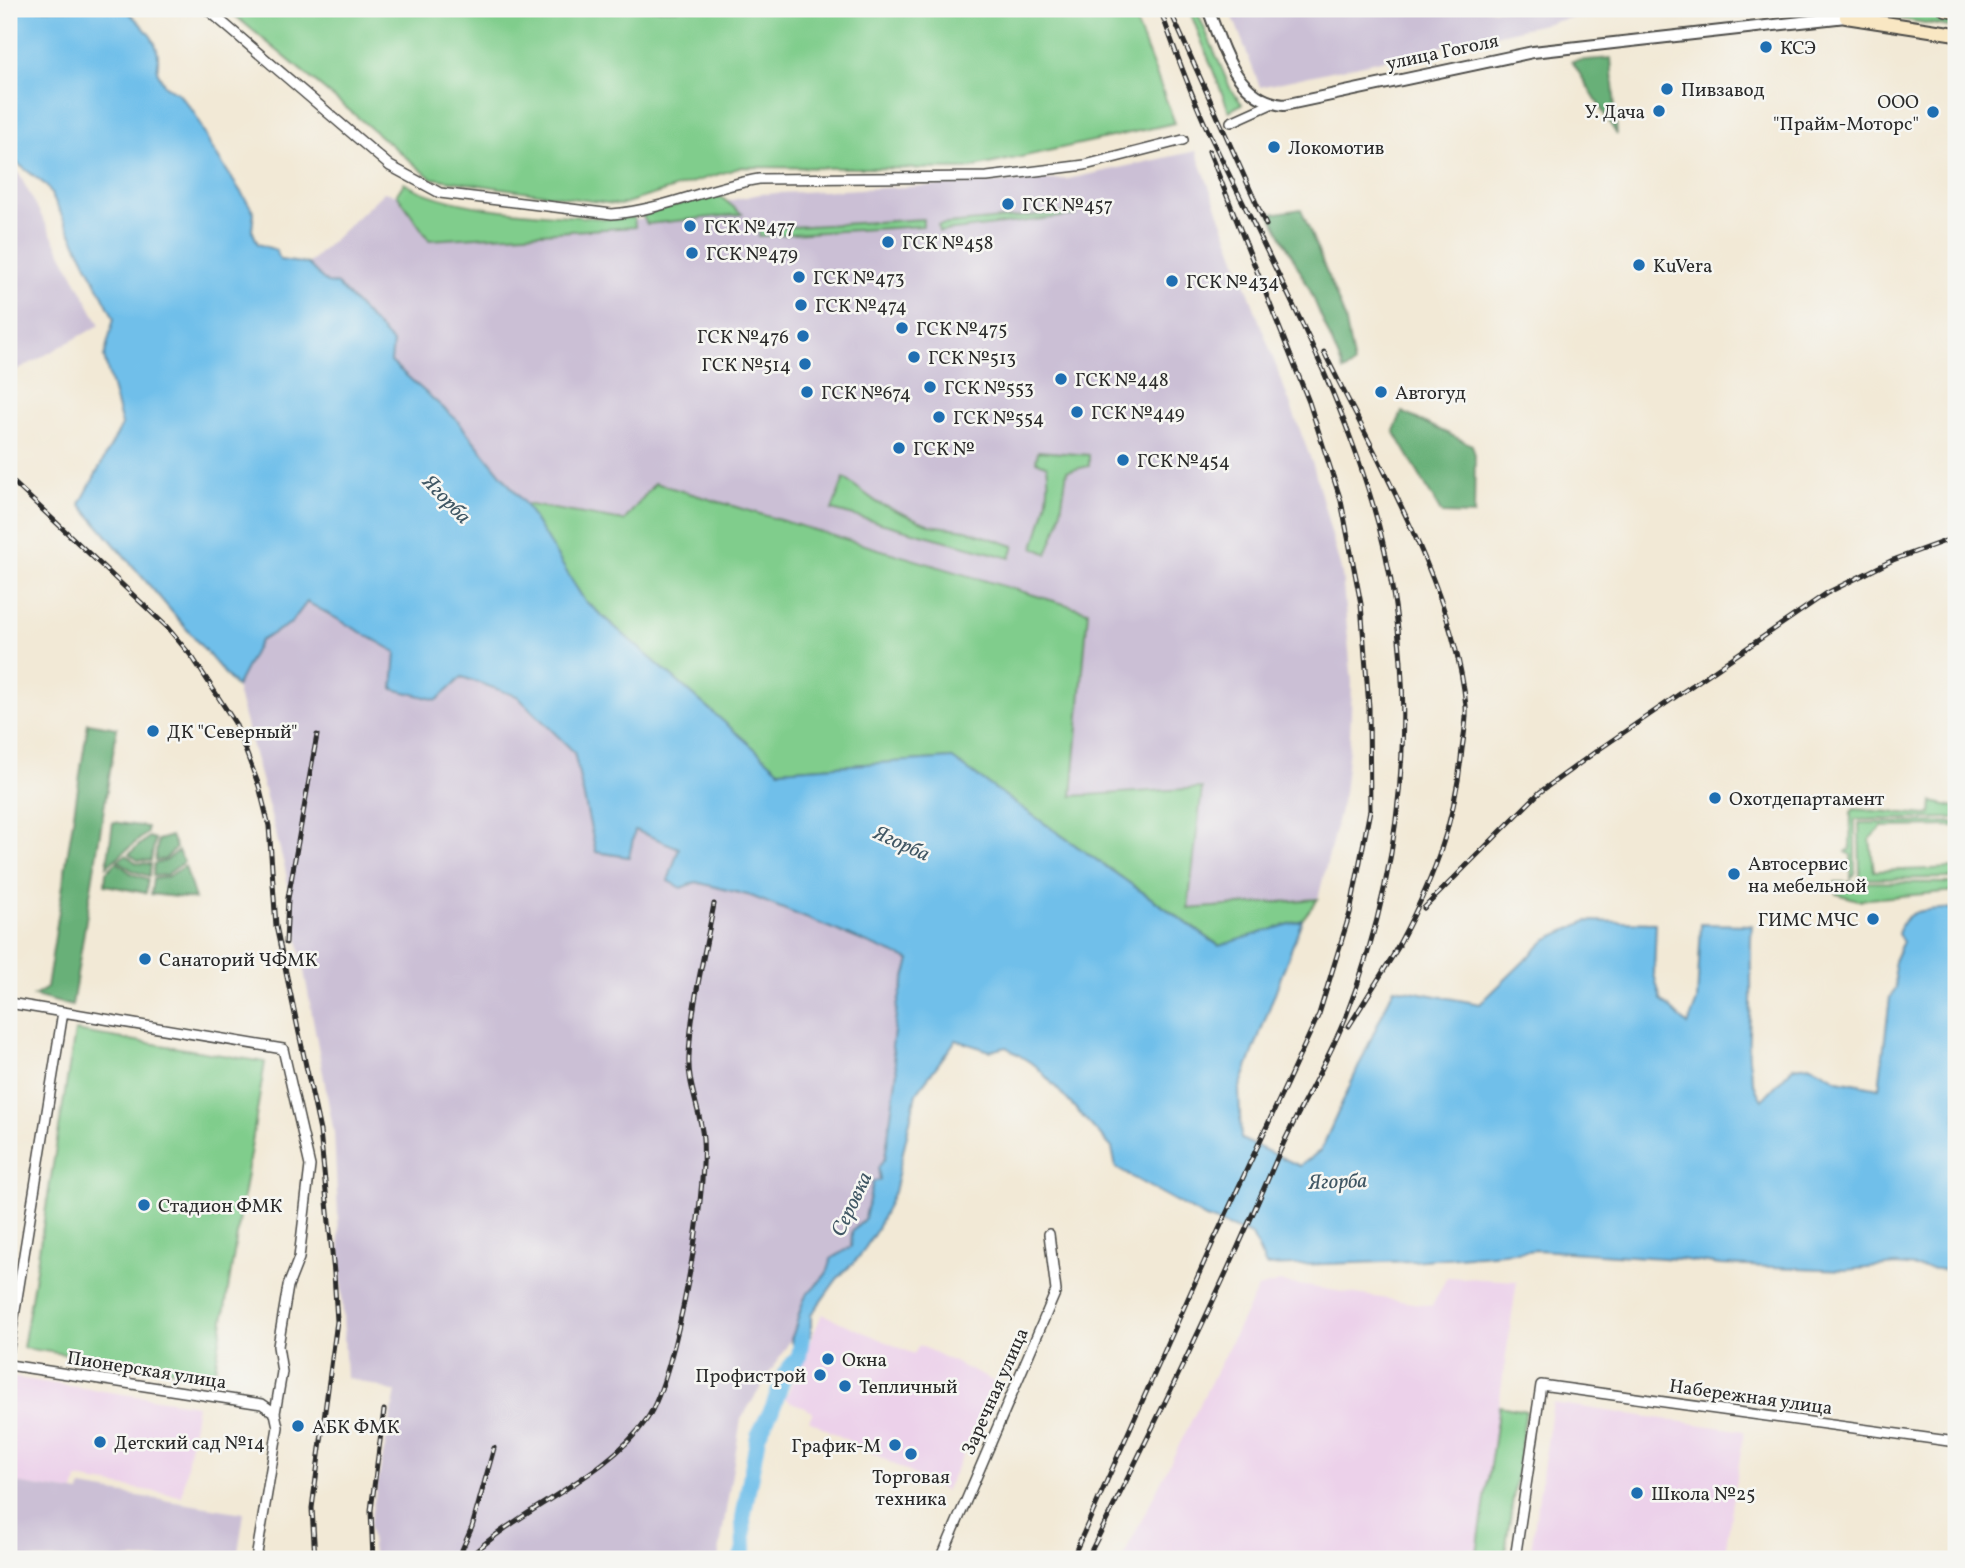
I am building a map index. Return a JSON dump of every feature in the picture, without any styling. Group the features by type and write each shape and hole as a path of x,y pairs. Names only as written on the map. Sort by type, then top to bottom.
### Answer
{"main road":[{"path":"1945,9 1956,11"},
{"name":"улица Гоголя","path":"1846,13 1956,34"}],"street":[{"path":"207,9 390,166 422,186 459,197 624,213 759,179 987,177 1085,165 1183,140"},
{"path":"1208,9 1234,71 1247,90 1271,104"},
{"name":"улица Гоголя","path":"1231,122 1271,104 1305,101 1533,52 1846,13"},
{"path":"9,1003 283,1049 310,1166 299,1258 288,1286 278,1346 282,1372 275,1413 278,1427 256,1559"},
{"path":"9,1348 63,1012"},
{"name":"Заречная улица","path":"942,1559 1056,1291 1049,1234"},
{"name":"Пионерская улица","path":"9,1365 262,1404 275,1413"},
{"name":"Набережная улица","path":"1516,1559 1541,1385 1956,1442"}],"shaded area":[{"path":"1230,9 1611,9 1260,87"},
{"path":"1196,151 1314,468 1342,574 1352,683 1350,738 1344,793 1318,899 1187,909 1072,797 624,521 525,504 457,420 390,362 308,264 384,192 447,207 610,222 648,218 760,194 1068,179"},
{"path":"9,167 19,174 100,325 9,375"},
{"path":"307,601 397,652 517,696 574,753 596,852 635,829 679,848 668,881 696,882 751,896 910,960 897,1006 892,1047 897,1072 885,1158 878,1168 880,1180 873,1182 865,1218 852,1232 851,1247 831,1259 829,1273 805,1297 800,1320 791,1339 741,1419 718,1559 374,1559 369,1526 396,1392 346,1377 334,1133 285,868 236,687 260,641 291,623"},
{"path":"1447,1277 1517,1281 1476,1559 1122,1559 1258,1288 1280,1282 1432,1306"},
{"path":"822,1314 914,1354 919,1345 999,1384 945,1491 809,1420 813,1412 785,1399"},
{"name":"Детский сад №14","path":"9,1377 197,1405 182,1496 77,1479 74,1492 9,1482"},
{"name":"Школа №25","path":"1553,1403 1744,1431 1724,1559 1557,1559 1530,1555"},
{"path":"9,1482 80,1493 81,1487 244,1513 237,1559 9,1559"}],"green space":[{"path":"227,9 1131,9 1175,123 966,169 742,167 620,205 431,178"},
{"path":"1189,9 1196,9 1231,90 1242,104 1229,111"},
{"path":"1866,9 1898,9 1956,18 1956,28 1865,13"},
{"path":"1611,58 1617,135 1572,61"},
{"path":"404,183 449,201 476,206 612,219 634,217 635,227 429,240 397,194"},
{"path":"712,195 721,197 742,214 647,224 642,215"},
{"path":"1301,209 1345,318 1354,365 1344,371 1310,290 1270,214"},
{"path":"1073,212 1076,215 939,232 938,225"},
{"path":"923,219 923,226 759,236 759,229"},
{"path":"1402,412 1472,445 1475,455 1474,515 1442,514 1394,431"},
{"path":"1038,451 1089,455 1089,466 1067,471 1059,523 1047,554 1034,547 1048,487 1047,466 1036,461"},
{"path":"844,478 878,503 930,525 966,530 1014,546 1010,558 832,510"},
{"path":"655,483 1088,611 1072,796 1202,788 1188,909 1318,899 1302,920 1220,946 951,758 779,770 584,600 525,504 624,521"},
{"path":"88,723 117,728 72,1006 34,996 47,988"},
{"path":"1932,802 1956,807 1956,818 1855,820 1855,874 1851,879 1851,855 1846,852 1850,849 1851,812 1854,809 1927,815 1931,813"},
{"path":"113,822 147,827 147,833 107,866"},
{"path":"1956,822 1956,826 1882,827 1870,839 1874,871 1956,868 1956,878 1860,879 1859,823"},
{"path":"171,836 176,848 165,859 155,861 158,840"},
{"path":"149,837 155,839 151,861 138,860 129,854"},
{"path":"178,851 184,862 166,875 153,876 154,864 166,861"},
{"path":"126,855 137,863 151,864 149,876 133,871 118,860"},
{"path":"117,862 132,874 148,879 146,893 105,885 106,872"},
{"path":"185,866 195,899 151,894 153,879 167,877"},
{"path":"1835,882 1956,883 1956,891 1858,900 1837,894"},
{"name":"Стадион ФМК","path":"75,1031 265,1062 214,1376 23,1348"},
{"path":"1499,1406 1526,1411 1504,1559 1476,1559"}],"water":[{"name":"Ягорба","path":"9,9 126,9 155,43 157,71 165,86 178,93 194,112 210,145 254,212 252,230 258,244 276,250 280,260 308,264 327,283 337,284 393,343 391,362 457,420 525,504 584,600 779,770 951,758 1219,946 1302,920 1239,1090 1241,1139 1300,1166 1321,1150 1394,988 1480,1004 1547,939 1587,921 1656,923 1654,974 1661,1000 1688,1025 1697,1001 1701,924 1752,925 1749,1053 1752,1077 1762,1100 1793,1067 1811,1065 1838,1080 1879,1088 1890,997 1896,988 1894,961 1903,941 1898,934 1901,925 1906,918 1920,911 1956,908 1956,1271 1896,1265 1847,1270 1721,1265 1678,1259 1537,1250 1412,1261 1266,1266 1252,1235 1206,1218 1116,1168 1112,1148 1036,1066 1006,1047 990,1051 956,1040 916,1094 894,1192 876,1231 860,1256 837,1279 811,1315 811,1334 799,1356 791,1339 804,1300 825,1275 831,1259 851,1247 852,1232 865,1218 873,1182 880,1180 878,1168 885,1158 897,1072 892,1047 897,1006 910,960 751,896 696,882 681,888 668,881 679,848 635,830 629,857 596,852 574,752 517,696 462,677 437,700 393,689 396,652 307,602 291,623 260,641 236,687 80,504 122,425 104,357 114,318 47,186 9,157"}],"waterway":[{"name":"Серовка","path":"740,1559 744,1550 743,1518 758,1436 773,1407 785,1373 799,1356 802,1337"}],"railway":[{"path":"1087,1559 1187,1357 1288,1134 1346,1016 1368,953 1384,888 1396,822 1402,756 1402,689 1397,623 1386,557 1369,492 1316,354 1202,118 1160,9"},
{"path":"1173,17 1266,225"},
{"path":"1072,1559 1214,1240 1319,1014 1350,913 1370,810 1369,707 1361,604 1341,501 1309,402 1209,151"},
{"path":"1324,352 1388,479 1430,571 1459,662 1466,706 1459,777 1447,830 1430,879 1394,953"},
{"path":"9,478 166,626 193,658 235,723 259,786 269,826 276,926 320,1131 334,1273 337,1321 312,1508 315,1559"},
{"path":"1424,908 1540,792 1598,750 1827,593 1893,560 1956,537"},
{"path":"286,943 288,898 317,735"},
{"path":"468,1559 512,1524 609,1459 647,1419 658,1397 679,1326 700,1200 703,1139 690,1077 689,1056 695,998 714,904"},
{"path":"1349,1026 1399,946"},
{"path":"373,1559 371,1510 384,1410"},
{"path":"458,1559 472,1527 494,1448"}],"place":[{"name":"КСЭ","path":"1766,47"},
{"name":"Пивзавод","path":"1667,89"},
{"name":"У. Дача","path":"1659,111"},
{"name":"ООО \"Прайм-Моторс\"","path":"1933,112"},
{"name":"Локомотив","path":"1274,147"},
{"name":"ГСК №457","path":"1008,204"},
{"name":"ГСК №477","path":"690,226"},
{"name":"ГСК №458","path":"888,242"},
{"name":"ГСК №479","path":"692,253"},
{"name":"KuVera","path":"1639,265"},
{"name":"ГСК №473","path":"799,277"},
{"name":"ГСК №434","path":"1172,281"},
{"name":"ГСК №474","path":"801,305"},
{"name":"ГСК №475","path":"902,328"},
{"name":"ГСК №476","path":"803,336"},
{"name":"ГСК №513","path":"914,357"},
{"name":"ГСК №514","path":"805,364"},
{"name":"ГСК №448","path":"1061,379"},
{"name":"ГСК №553","path":"930,387"},
{"name":"ГСК №674","path":"807,392"},
{"name":"Автогуд","path":"1381,392"},
{"name":"ГСК №449","path":"1077,412"},
{"name":"ГСК №554","path":"939,417"},
{"name":"ГСК №","path":"899,448"},
{"name":"ГСК №454","path":"1123,460"},
{"name":"ДК \"Северный\"","path":"153,731"},
{"name":"Охотдепартамент","path":"1715,798"},
{"name":"Автосервис на мебельной","path":"1734,874"},
{"name":"ГИМС МЧС","path":"1873,919"},
{"name":"Санаторий ЧФМК","path":"145,959"},
{"name":"Стадион ФМК","path":"144,1205"},
{"name":"Окна","path":"828,1359"},
{"name":"Профистрой","path":"820,1375"},
{"name":"Тепличный","path":"845,1386"},
{"name":"АБК ФМК","path":"298,1426"},
{"name":"Детский сад №14","path":"100,1442"},
{"name":"График-М","path":"895,1445"},
{"name":"Торговая техника","path":"911,1454"},
{"name":"Школа №25","path":"1637,1493"}]}
